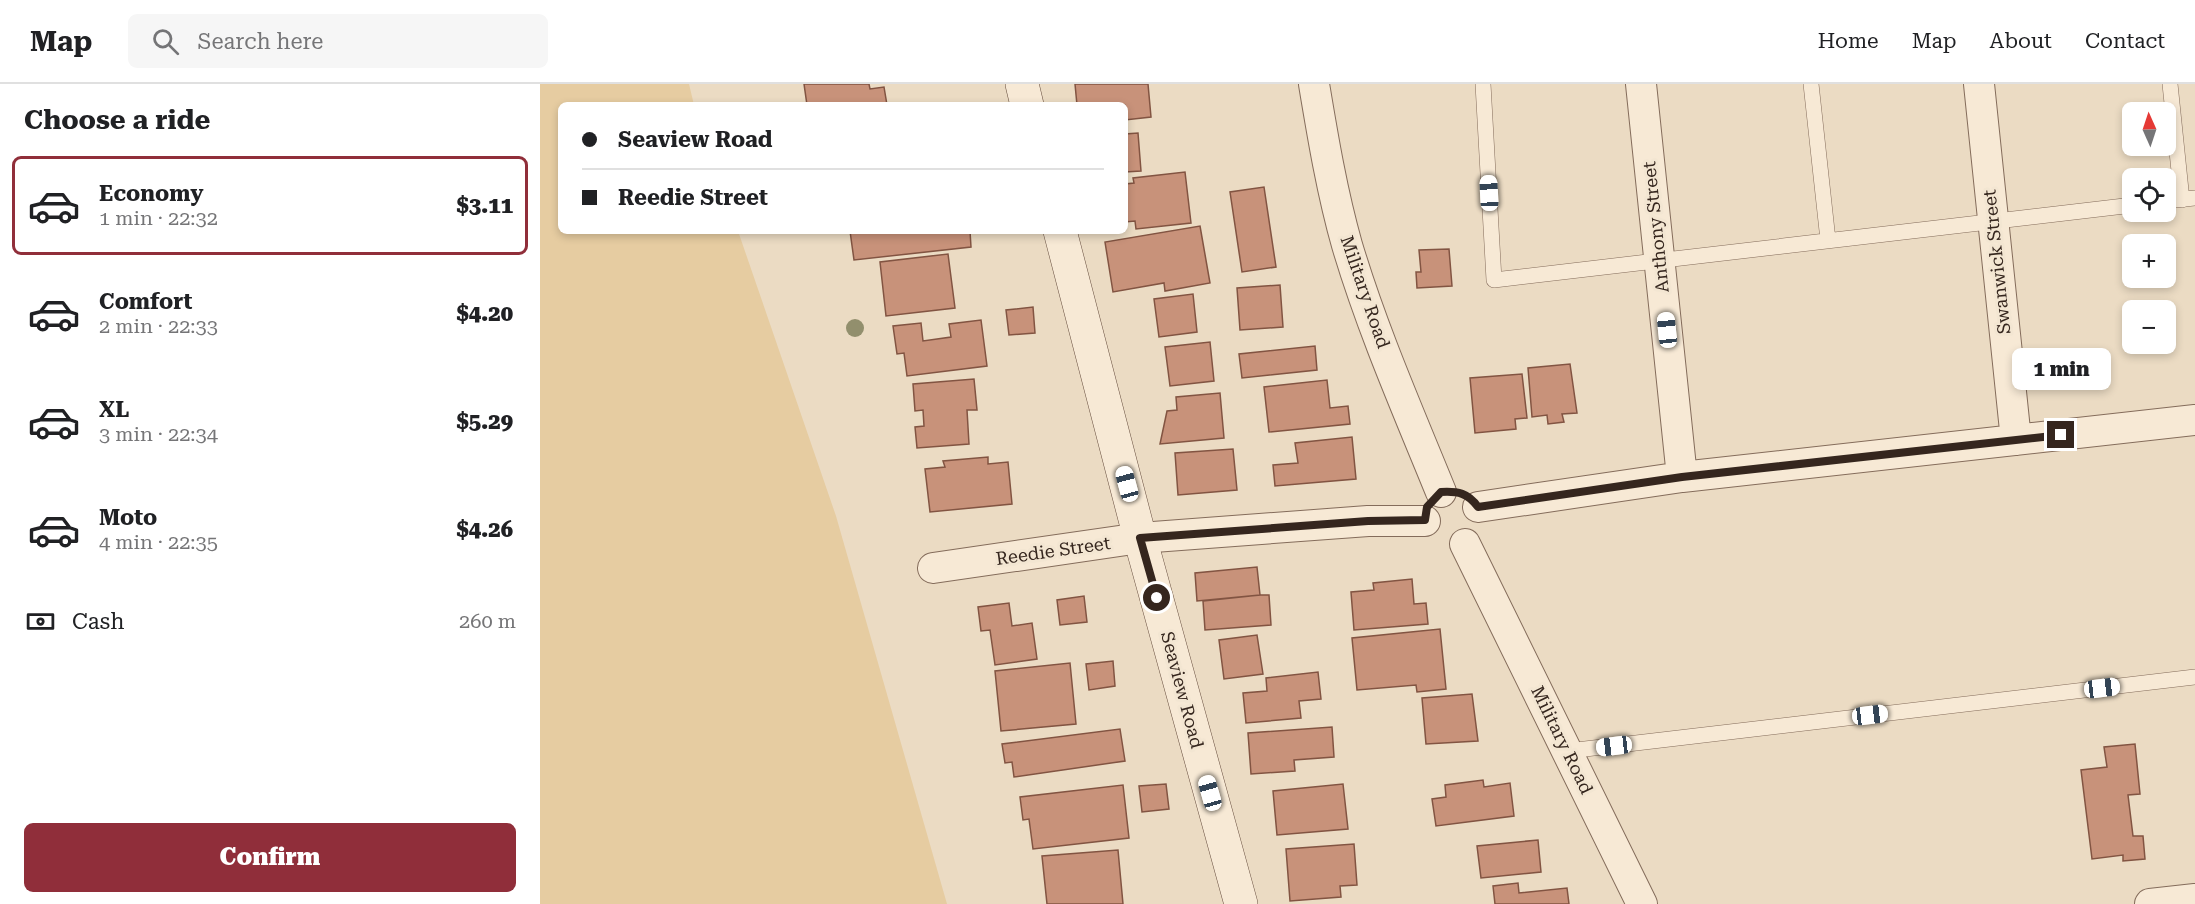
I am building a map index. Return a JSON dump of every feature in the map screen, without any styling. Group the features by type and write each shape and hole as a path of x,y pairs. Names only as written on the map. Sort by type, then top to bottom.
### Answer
{"main road":[{"path":"1022,84 1026,102"},
{"name":"Seaview Road","path":"1061,234 1140,538 1241,904"}],"street":[{"name":"Military Road","path":"1314,84 1326,154 1347,245 1382,344 1441,492"},
{"name":"Anthony Street","path":"1641,84 1682,477"},
{"name":"Swanwick Street","path":"1979,84 2016,440"},
{"path":"1478,507 1682,477 2195,420"},
{"path":"1456,491 1465,494 1478,507 1480,525 1477,532 1465,544 1448,547 1440,544 1428,532 1425,520 1427,507 1441,492 1456,491"},
{"name":"Reedie Street","path":"933,568 1140,538 1368,521 1425,520"},
{"name":"Military Road","path":"1465,544 1642,904"},
{"path":"2150,904 2195,899"}],"lane":[{"path":"1483,84 1494,280 1993,219 2122,206"},
{"path":"1811,84 1828,240"},
{"path":"2170,84 2188,199"},
{"path":"1568,751 2195,677"}],"sand":[{"path":"540,84 689,84 693,102 558,102 558,234 739,234 836,516 947,904 540,904"}],"building":[{"path":"804,84 869,84 870,89 884,87 886,102 807,102"},
{"path":"1075,84 1148,84 1151,117 1128,120 1128,102 1077,102"},
{"path":"1138,133 1141,171 1128,172 1128,134"},
{"path":"1185,172 1191,223 1136,229 1135,221 1128,222 1128,184 1134,183 1133,178"},
{"path":"1264,187 1276,267 1242,272 1230,192"},
{"path":"1200,226 1210,283 1165,291 1164,283 1113,292 1105,242"},
{"path":"850,234 970,234 971,247 854,260"},
{"path":"1449,249 1452,286 1417,288 1416,272 1421,272 1419,250"},
{"path":"948,254 955,308 886,316 880,262"},
{"path":"1280,285 1283,327 1240,330 1237,288"},
{"path":"1193,294 1197,332 1159,337 1154,299"},
{"path":"1033,307 1035,333 1009,335 1006,310"},
{"path":"981,320 987,366 907,376 904,353 897,354 893,326 921,323 923,341 951,337 949,324"},
{"path":"1210,342 1214,381 1170,386 1165,347"},
{"path":"1315,346 1317,370 1242,378 1239,354"},
{"path":"1570,364 1577,413 1562,414 1564,422 1548,424 1547,415 1532,417 1528,368"},
{"path":"1522,374 1527,418 1515,419 1516,429 1475,433 1470,378"},
{"path":"974,379 977,410 967,410 969,444 917,448 915,427 924,426 923,410 915,411 913,384"},
{"path":"1327,380 1330,408 1348,406 1350,424 1269,432 1264,387"},
{"path":"1220,393 1224,438 1160,444 1167,411 1177,410 1176,397"},
{"path":"1352,437 1356,479 1275,486 1273,465 1298,463 1295,443"},
{"path":"1233,449 1237,490 1178,495 1175,453"},
{"path":"988,457 988,464 1008,462 1012,504 930,512 925,469 945,467 943,461"},
{"path":"1257,567 1260,595 1197,601 1195,573"},
{"path":"1412,579 1414,604 1426,603 1428,624 1354,630 1351,592 1374,590 1373,583"},
{"path":"1269,595 1271,625 1205,630 1203,601"},
{"path":"1084,596 1087,622 1060,625 1057,600"},
{"path":"1009,603 1012,626 1032,623 1037,659 995,665 990,630 981,631 978,607"},
{"path":"1440,629 1446,689 1417,692 1416,685 1357,690 1352,638"},
{"path":"1257,635 1263,674 1224,679 1219,640"},
{"path":"1113,661 1115,686 1089,690 1086,664"},
{"path":"1070,663 1076,724 1001,731 995,671"},
{"path":"1318,672 1321,699 1299,701 1301,718 1246,723 1243,693 1267,691 1266,678"},
{"path":"1472,694 1478,741 1426,744 1422,698"},
{"path":"1332,727 1334,757 1294,760 1295,771 1251,774 1248,733"},
{"path":"1120,729 1125,761 1014,777 1012,762 1005,763 1002,744"},
{"path":"2135,744 2140,794 2128,795 2133,836 2143,836 2145,859 2123,861 2123,855 2092,859 2081,770 2107,767 2104,747"},
{"path":"1483,780 1484,787 1510,783 1514,816 1436,826 1432,799 1446,797 1445,785"},
{"path":"1166,784 1169,809 1142,812 1139,786"},
{"path":"1343,784 1348,829 1277,835 1273,791"},
{"path":"1123,785 1129,838 1033,849 1029,819 1023,820 1020,797"},
{"path":"1538,840 1541,872 1481,878 1477,846"},
{"path":"1354,844 1357,885 1340,886 1341,897 1290,901 1286,849"},
{"path":"1118,850 1123,904 1047,904 1042,856"},
{"path":"1518,883 1519,893 1567,888 1569,904 1495,904 1493,886"}],"route":[{"path":"1157,598 1140,538 1368,521 1425,520 1427,507 1441,492 1456,491 1465,494 1478,507 1682,477 2061,435"}]}
